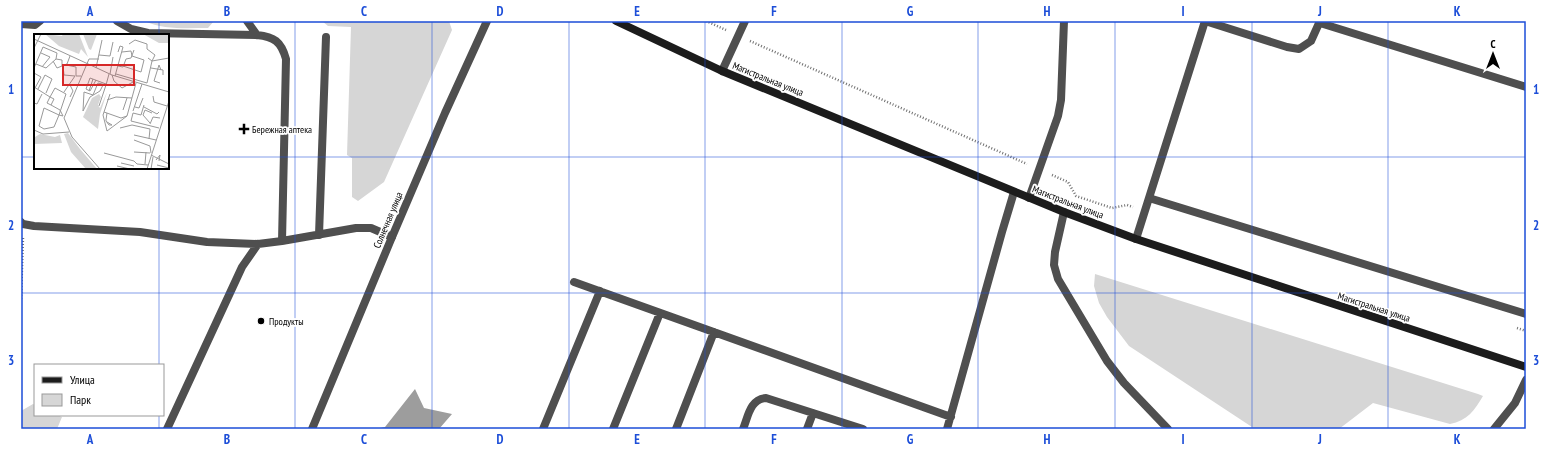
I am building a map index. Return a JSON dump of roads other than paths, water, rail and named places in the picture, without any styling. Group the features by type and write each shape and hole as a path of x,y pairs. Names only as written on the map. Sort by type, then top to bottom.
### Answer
{"main road":[{"name":"Магистральная улица","path":"616,21 722,71 1064,212 1136,239 1526,367"}],"street":[{"path":"21,24 35,25 40,21"},
{"path":"117,21 132,29 148,33 257,35 268,37 276,41 283,48 286,59 282,241"},
{"path":"247,21 257,35"},
{"name":"Солнечная улица","path":"312,429 445,113 488,21"},
{"path":"722,71 745,21"},
{"path":"1029,198 1060,108 1064,21"},
{"path":"1136,239 1205,21 1287,47 1299,49 1311,41 1320,22 1526,87"},
{"path":"319,235 326,37"},
{"path":"947,429 1014,192"},
{"path":"1149,198 1526,314"},
{"path":"1064,212 1055,252 1054,265 1058,279 1107,361 1124,383 1168,429"},
{"path":"22,223 34,226 140,232 207,242 258,244 356,228 371,228 392,237"},
{"path":"167,429 242,267 258,244"},
{"path":"574,282 951,418"},
{"path":"543,429 600,291"},
{"path":"613,429 660,313"},
{"path":"676,429 714,332"},
{"path":"1494,429 1515,403 1526,380"},
{"path":"743,429 753,404 756,400 761,398 766,398 863,429"},
{"path":"807,429 813,413"}],"place":[{"name":"Бережная аптека","path":"244,129"},
{"name":"Продукты","path":"261,321"}]}
